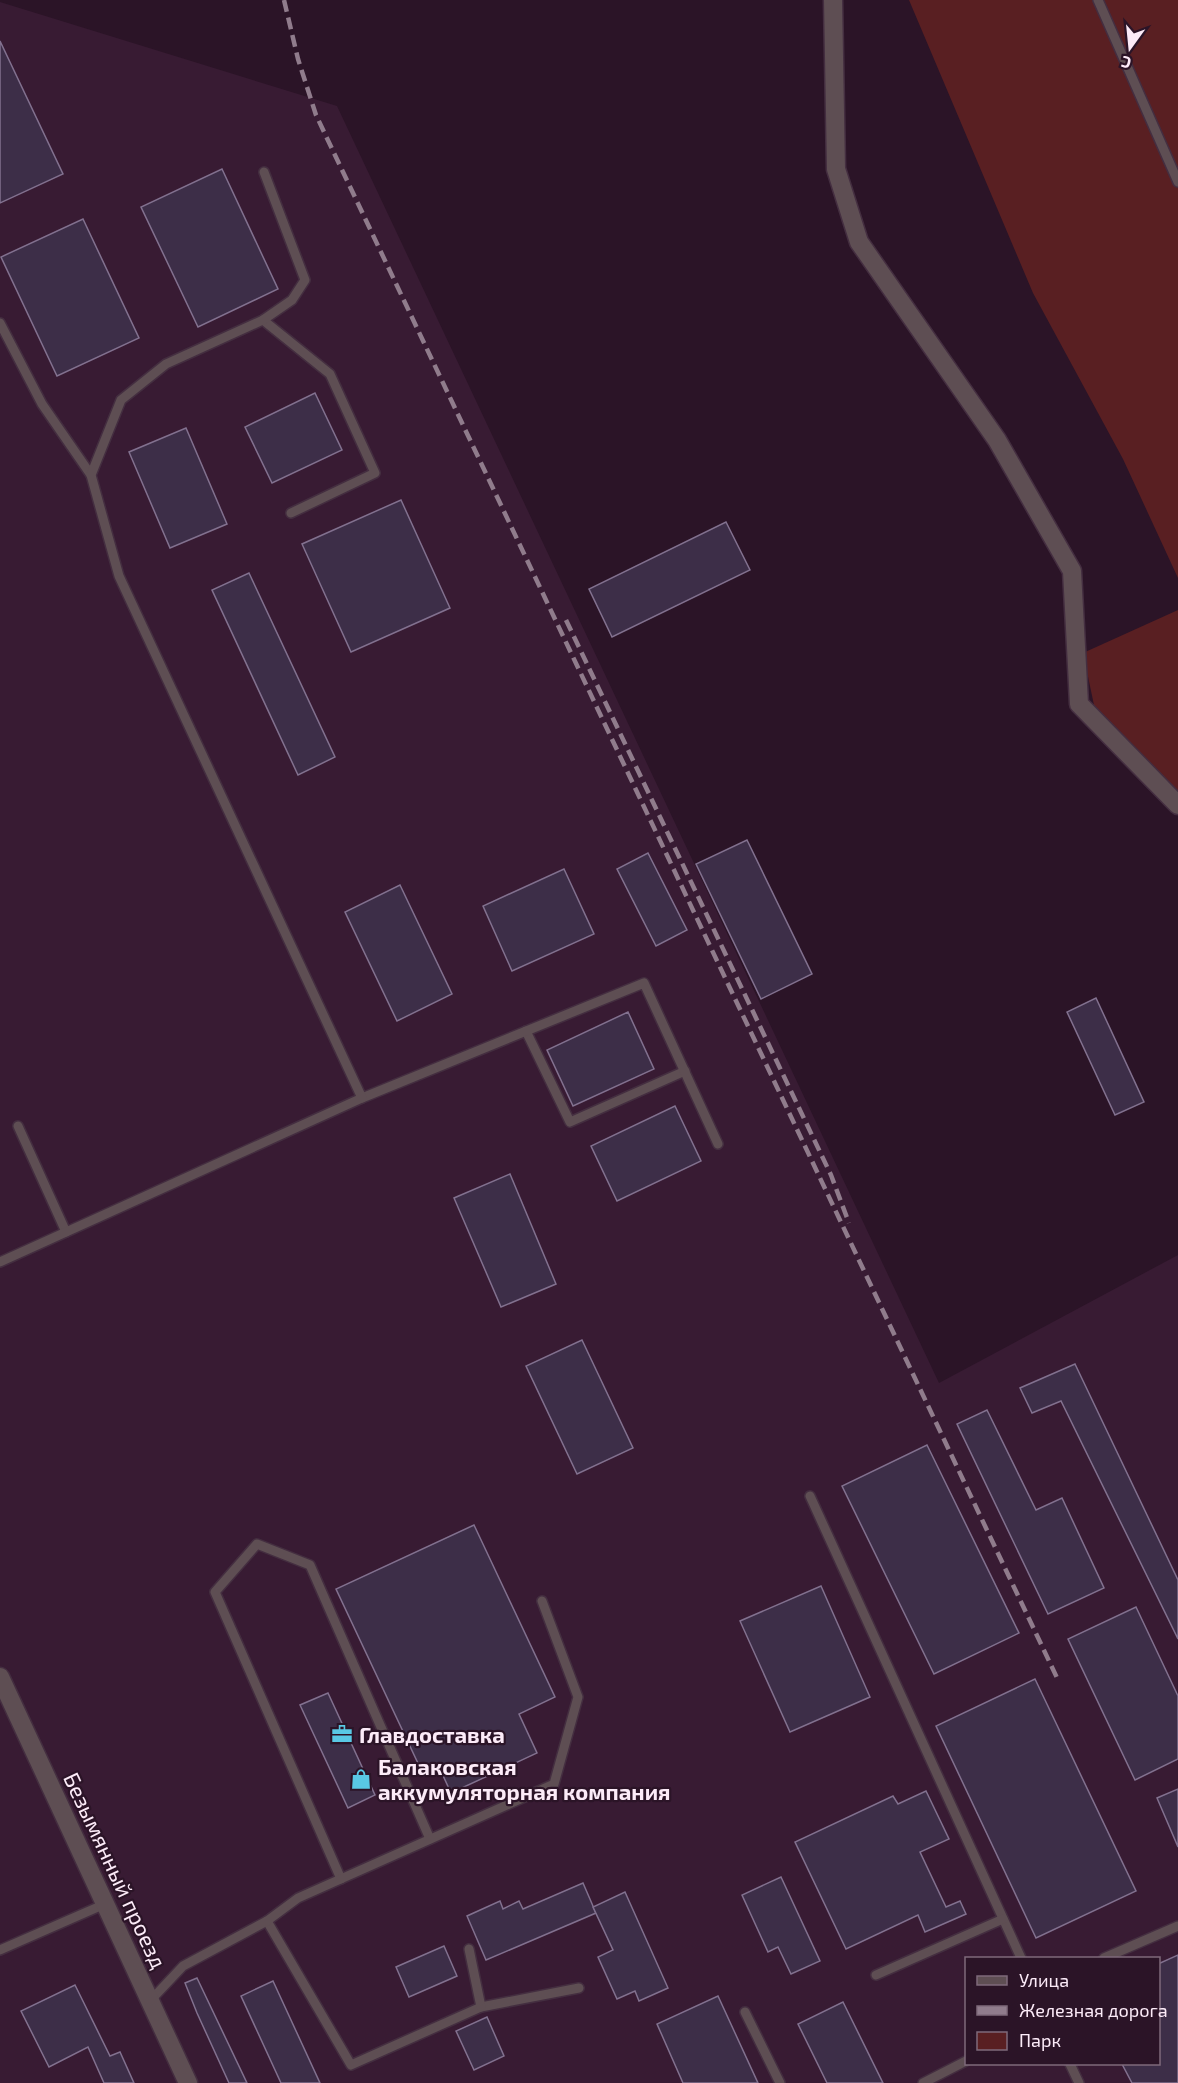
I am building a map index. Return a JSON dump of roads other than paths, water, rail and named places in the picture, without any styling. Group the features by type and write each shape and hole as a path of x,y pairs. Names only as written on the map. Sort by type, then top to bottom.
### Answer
{"street":[{"path":"833,0 836,169 859,242 997,440 1072,570 1079,704 1178,806"},
{"name":"Безымянный проезд","path":"0,1677 188,2083"}],"lane":[{"path":"1098,0 1178,182"},
{"path":"91,475 121,400 166,364 263,320 292,300 305,280 264,172"},
{"path":"263,320 330,374 375,473 291,513"},
{"path":"0,323 42,404 91,475 119,576 362,1098"},
{"path":"0,1262 362,1098 644,983 718,1144"},
{"path":"526,1031 570,1122 685,1071"},
{"path":"18,1126 66,1232"},
{"path":"810,1496 1020,1957"},
{"path":"341,1879 215,1592 257,1544 310,1565 430,1839"},
{"path":"150,2001 183,1966 267,1921 298,1898 554,1784 578,1697 542,1601"},
{"path":"0,1950 105,1904"},
{"path":"876,1975 1003,1919"},
{"path":"267,1921 351,2065 482,2007 579,1988"},
{"path":"1108,1957 1178,1926"},
{"path":"469,1949 482,2007"},
{"path":"745,2012 780,2083"},
{"path":"923,2083 965,2062"},
{"path":"1070,2065 1079,2083"}],"railway":[{"path":"284,0 298,59 316,115 1059,1682"},
{"path":"566,620 831,1175 849,1223"}],"place":[{"name":"Главдоставка","path":"342,1734"},
{"name":"Балаковская аккумуляторная компания","path":"361,1779"}]}
